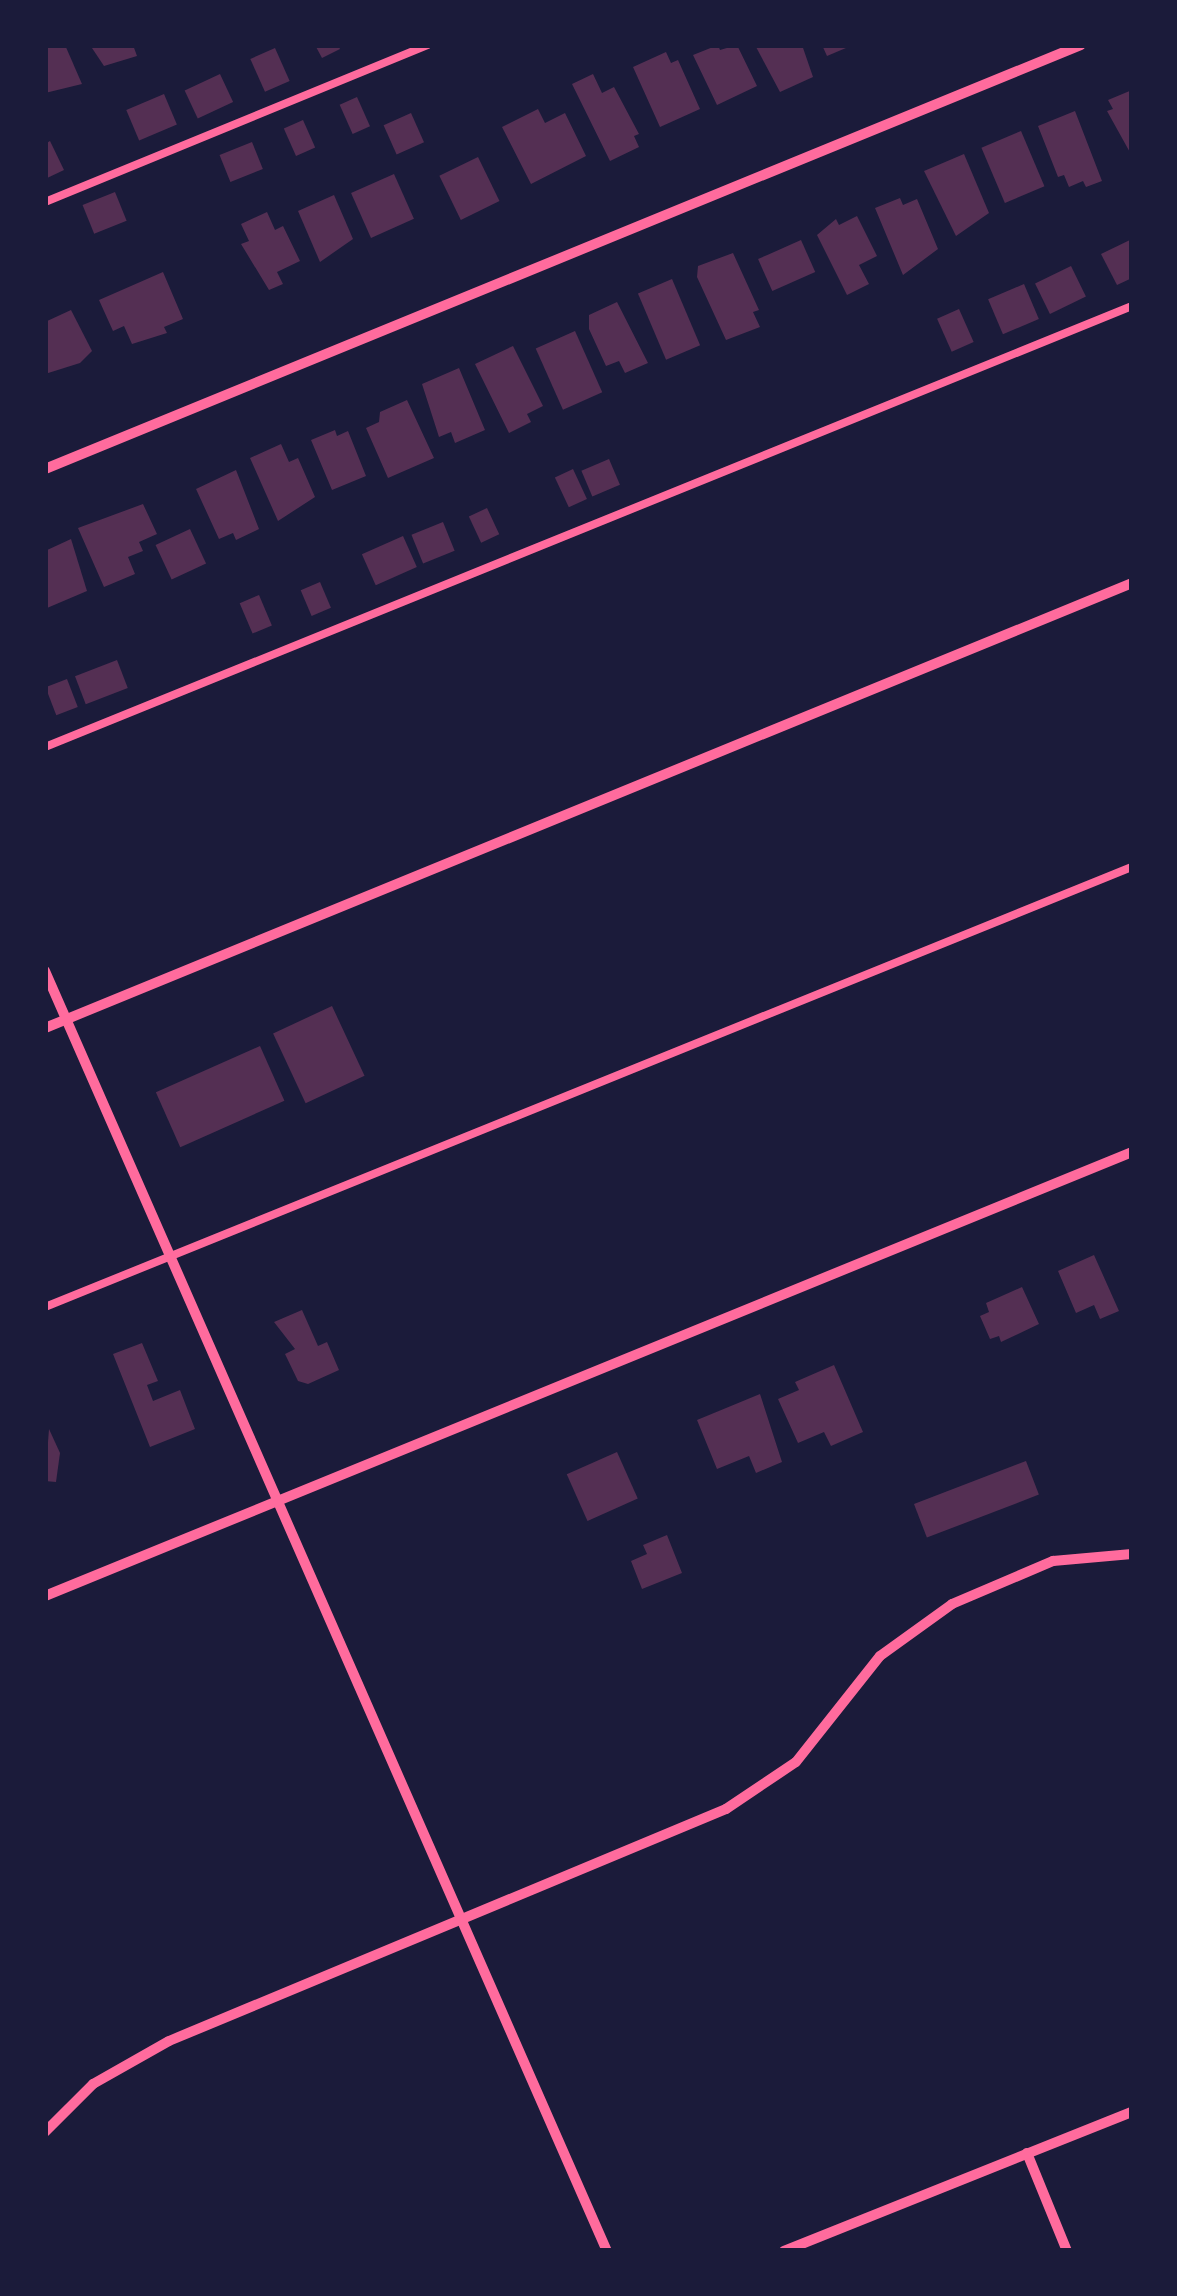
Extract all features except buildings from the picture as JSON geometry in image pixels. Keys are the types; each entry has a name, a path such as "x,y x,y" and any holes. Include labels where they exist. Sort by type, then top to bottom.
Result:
{"street":[{"path":"45,469 1081,45"},
{"path":"45,1028 1132,583"},
{"path":"45,972 464,1917 607,2251"},
{"path":"45,1596 1132,1152"},
{"path":"45,2132 120,2066 464,1917 726,1810 764,1787 826,1732 880,1656 952,1604 1053,1561 1132,1554"},
{"path":"784,2251 1132,2112"},
{"path":"1028,2153 1066,2251"}],"lane":[{"path":"45,202 428,45"},
{"path":"45,747 1132,306"},
{"path":"45,1306 1132,867"}]}
